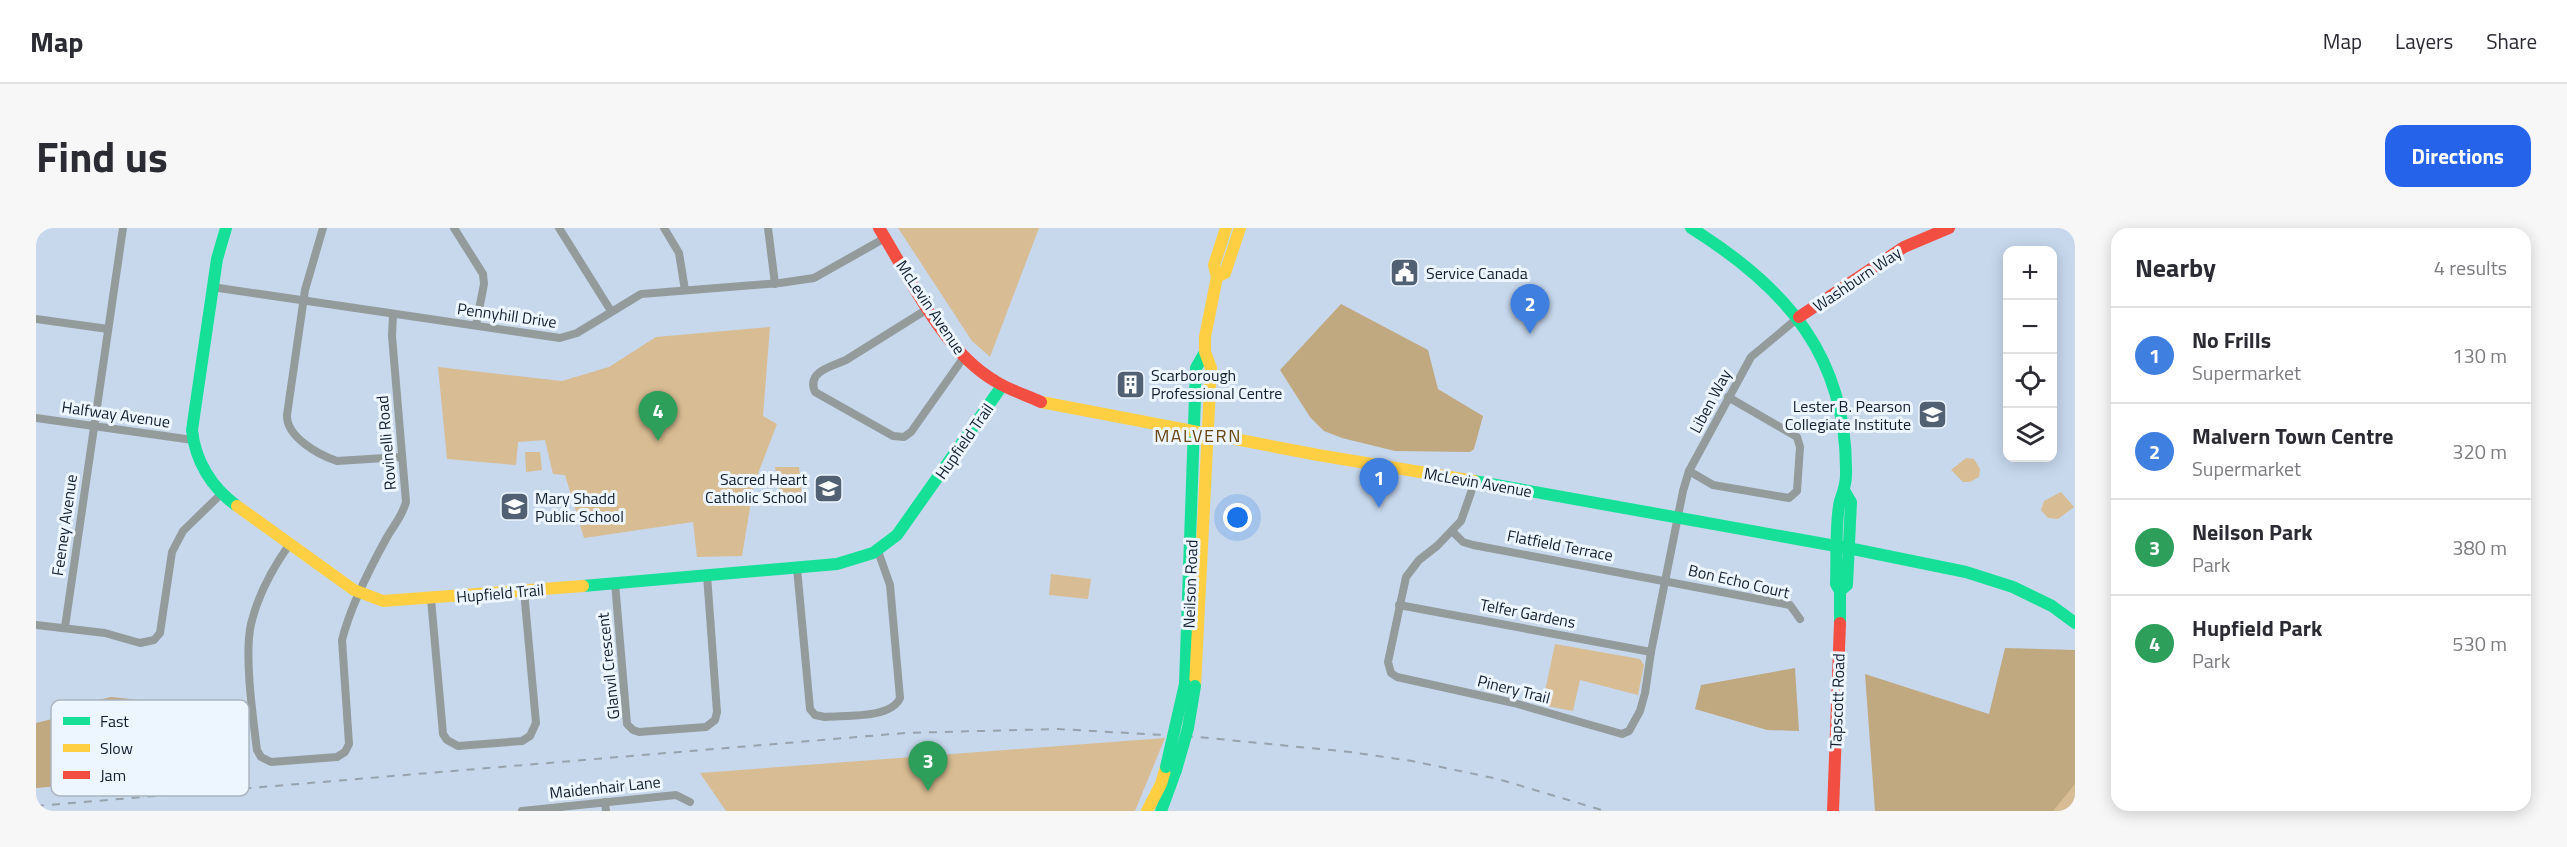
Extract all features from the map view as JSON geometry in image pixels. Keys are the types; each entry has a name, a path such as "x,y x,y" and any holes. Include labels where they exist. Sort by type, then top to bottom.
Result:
{"street":[{"name":"Feeney Avenue","path":"65,627 123,228"},
{"name":"Hupfield Trail","path":"226,228 212,287 193,440 205,472 221,494 289,545 361,594 383,600 431,599 846,564 878,551 897,535 1002,386"},
{"path":"323,228 303,302 287,415 291,432 328,458 337,461 401,457"},
{"path":"454,228 483,274 484,284 476,325"},
{"path":"559,228 611,311"},
{"path":"664,228 680,253 684,290"},
{"path":"768,228 775,284"},
{"name":"Neilson Road","path":"1161,811 1171,769 1177,726 1190,685 1200,433 1196,368 1205,352 1209,309 1217,277 1214,265 1226,228"},
{"name":"Neilson Road","path":"1217,277 1224,273 1240,228"},
{"name":"Tapscott Road","path":"1691,228 1747,263 1799,317 1811,336 1833,384 1843,423 1845,492 1851,502 1843,548 1847,585 1840,591 1833,811"},
{"name":"Washburn Way","path":"1799,317 1904,247 1949,228"},
{"name":"Pennyhill Drive","path":"212,287 560,338 577,333 641,294 775,284 814,278 882,233"},
{"name":"McLevin Avenue","path":"882,233 929,308 964,357 1002,386 1041,402 1966,572 1994,581 2052,606 2075,623"},
{"path":"929,308 846,360 816,375 812,383 815,392 893,436 904,437 911,432 964,357"},
{"name":"Rovinelli Road","path":"289,545 268,577 250,627 248,649 257,750 261,757 271,762 337,757 347,749 350,741 342,640 346,624 384,542 404,511 406,502 392,336 393,315"},
{"name":"Liben Way","path":"1678,518 1689,471 1751,357 1799,317"},
{"path":"36,318 108,329"},
{"path":"1689,471 1713,485 1790,498 1797,492 1800,447 1797,437 1728,397"},
{"name":"Halfway Avenue","path":"36,418 193,440"},
{"name":"Pinery Trail","path":"1475,481 1466,511 1452,531 1410,571 1399,605 1388,662 1391,674 1541,710 1622,734 1632,729 1640,711 1678,518"},
{"path":"36,625 105,633 140,643 154,640 160,633 172,552 177,540 221,494"},
{"name":"Flatfield Terrace","path":"1452,531 1463,542 1666,581"},
{"path":"797,568 810,709 815,715 825,717 885,712 895,707 900,698 890,585 878,551"},
{"name":"Glanvil Crescent","path":"615,583 627,724 639,732 706,727 713,723 717,715 707,575"},
{"name":"Bon Echo Court","path":"1666,581 1790,605 1800,619"},
{"path":"431,599 443,734 447,740 458,746 522,741 530,736 536,723 524,591"},
{"name":"Telfer Gardens","path":"1399,605 1651,652"},
{"name":"Neilson Road","path":"1147,811 1171,769"},
{"name":"Maidenhair Lane","path":"522,811 606,807 676,795 690,802"}],"shaded area":[{"path":"898,228 1039,228 990,357 972,341"},
{"path":"1341,304 1428,350 1438,389 1483,416 1474,449 1470,452 1395,451 1342,438 1324,431 1310,417 1280,370"},
{"path":"770,327 763,416 777,424 754,484 742,556 697,557 693,522 584,538 565,475 553,474 545,440 518,442 516,465 447,459 438,367 562,381 609,367 656,337"},
{"path":"525,452 540,452 542,470 526,472"},
{"path":"1966,458 1974,459 1980,469 1979,477 1970,482 1963,482 1951,470"},
{"path":"775,467 799,467 802,496 781,499"},
{"path":"2061,492 2074,507 2058,519 2048,518 2041,510 2044,501"},
{"path":"1051,574 1091,579 1088,599 1049,595"},
{"path":"1555,644 1640,659 1644,665 1638,695 1580,680 1573,711 1542,705"},
{"path":"2005,648 2075,650 2075,784 2053,811 1875,811 1865,674 1989,714"},
{"path":"1795,668 1799,731 1767,730 1695,709 1701,685"},
{"path":"111,697 140,700 98,700"},
{"path":"51,719 51,787 36,788 36,723"},
{"path":"1165,738 1135,811 726,811 700,773"},
{"path":"2075,767 2075,811 2037,811"}],"railway":[{"path":"249,788 905,733 1058,729 1198,737 1350,752 1412,761 1498,779 1605,811"},
{"path":"36,806 155,796"}],"traffic: fast":[{"path":"226,228 217,259 192,430 197,452 206,473 220,491 237,506"},
{"path":"1691,228 1756,275 1782,301 1805,329 1823,361 1836,395 1844,433 1846,475 1838,509 1837,530 1836,584 1840,591 1840,623"},
{"path":"1185,684 1196,368 1205,352"},
{"path":"583,586 837,564 873,553 897,535 1002,386"},
{"path":"1474,481 1858,550 1966,572 2013,587 2052,606 2075,623"},
{"path":"1840,591 1847,585 1851,502 1845,492"},
{"path":"1166,767 1185,684"},
{"path":"1176,770 1188,728 1195,686"},
{"path":"1161,811 1176,770"}],"traffic: slow":[{"path":"1195,686 1211,368 1205,352 1205,337 1217,277 1214,265 1226,228"},
{"path":"1217,277 1225,273 1240,228"},
{"path":"1041,402 1318,455 1474,481"},
{"path":"237,506 354,590 383,601 583,586"},
{"path":"1147,811 1161,784 1166,767"}],"traffic: jam":[{"path":"879,228 929,312 959,351 976,368 995,381 1041,402"},
{"path":"1799,317 1904,247 1949,228"},
{"path":"1833,811 1840,623"}],"place":[{"name":"Service Canada","path":"1405,273"},
{"name":"Malvern Town Centre","path":"1530,334"},
{"name":"Scarborough Professional Centre","path":"1130,384"},
{"name":"Lester B. Pearson Collegiate Institute","path":"1932,415"},
{"name":"Hupfield Park","path":"658,441"},
{"name":"Sacred Heart Catholic School","path":"828,488"},
{"name":"Mary Shadd Public School","path":"514,507"},
{"name":"No Frills","path":"1379,508"},
{"name":"Neilson Park","path":"928,791"}],"district":[{"name":"MALVERN","path":"1198,435"}]}
